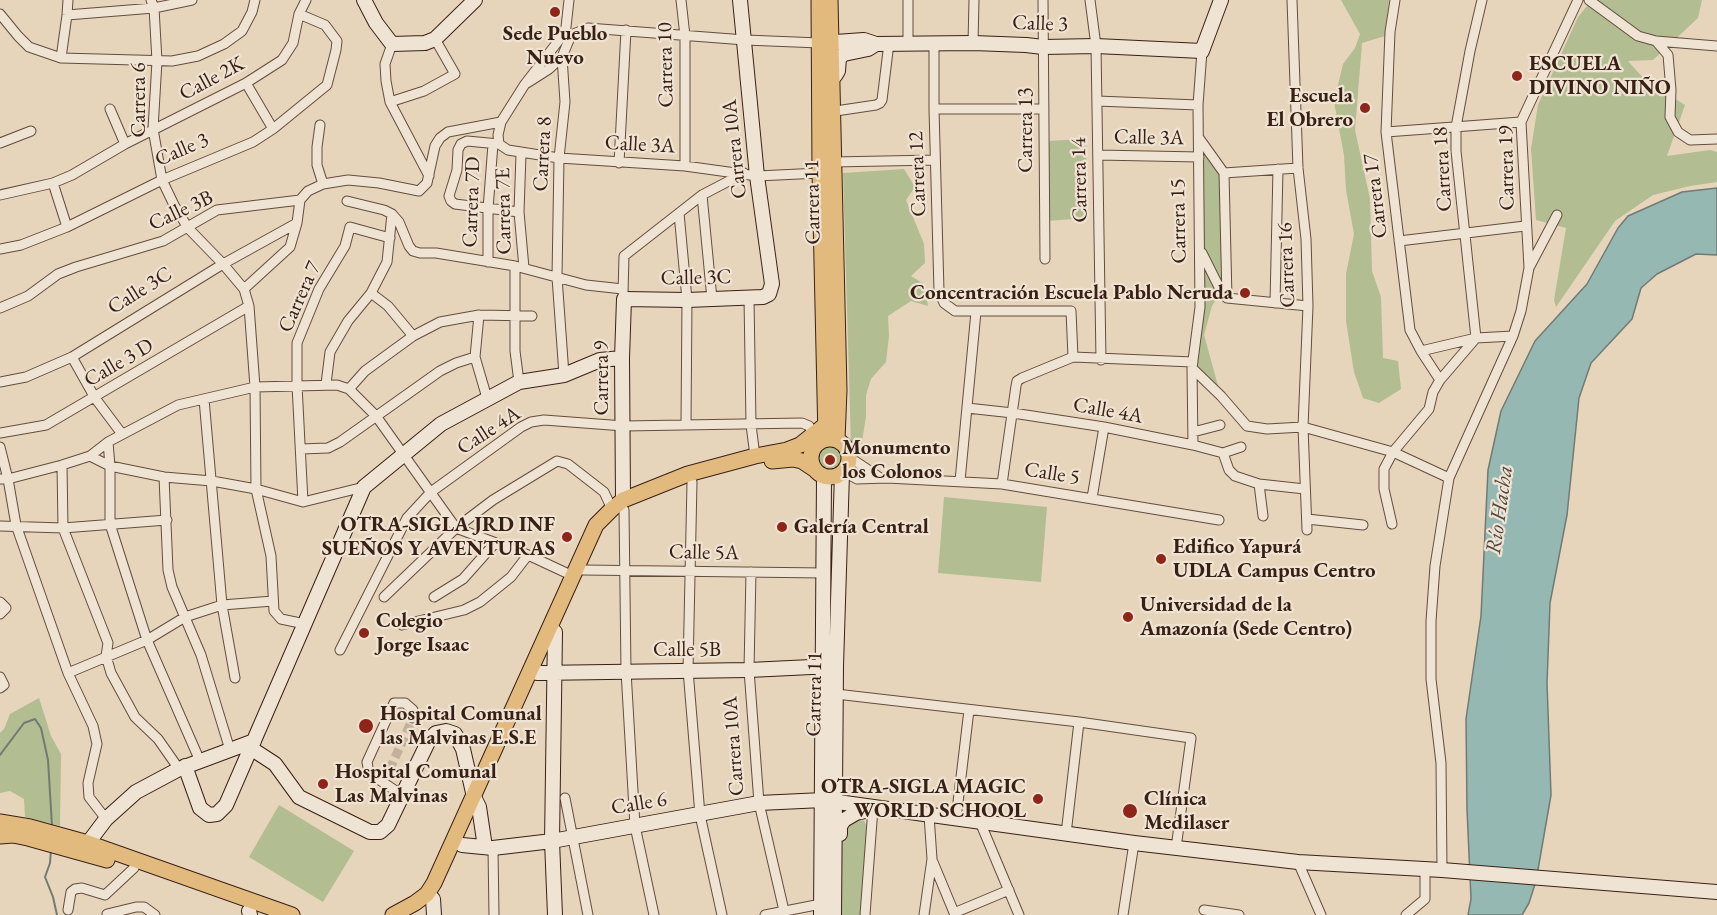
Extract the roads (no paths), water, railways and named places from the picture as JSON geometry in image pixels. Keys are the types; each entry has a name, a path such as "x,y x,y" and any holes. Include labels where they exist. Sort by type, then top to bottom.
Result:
{"main road":[{"name":"Carrera 11","path":"819,0 832,81 820,174 824,436"},
{"name":"Carrera 11","path":"824,436 839,390 833,162 827,112 826,44 830,0"},
{"path":"819,473 810,458 811,452 824,436"},
{"path":"412,915 433,899 442,886 462,845 477,802 578,573 619,506 688,474 787,450 824,436 843,444 845,467 837,476 819,473 802,461 775,460 692,482 619,506"},
{"path":"393,915 427,894 434,883 477,802 537,674 578,573"},
{"path":"0,822 64,842 254,914"},
{"path":"0,836 29,832"},
{"path":"64,842 88,843 292,915"}],"street":[{"path":"61,58 68,0"},
{"path":"67,15 192,0"},
{"path":"0,14 29,46 61,58 157,61 198,56 224,44 242,31 252,12 255,0"},
{"name":"Calle 2K","path":"0,195 53,183 72,175 124,144 246,83 282,60 293,42 299,14 306,0"},
{"path":"364,0 376,23 392,44"},
{"path":"392,44 425,43 435,39 475,0"},
{"name":"Carrera 8","path":"564,375 557,277 559,158 565,102 561,57 569,31 569,0"},
{"name":"Carrera 10","path":"681,0 685,36 685,166"},
{"name":"Carrera 10A","path":"741,0 751,175 772,284 769,294"},
{"path":"908,0 908,42"},
{"path":"973,43 974,0"},
{"name":"Carrera 13","path":"1043,0 1045,259"},
{"name":"Carrera 14","path":"1090,0 1096,46 1101,360"},
{"name":"Carrera 15","path":"1193,445 1192,365 1200,307 1201,249 1198,105 1202,51 1221,0"},
{"name":"Carrera 16","path":"1292,0 1298,168 1306,239 1308,306 1303,427 1307,530"},
{"name":"Carrera 17","path":"1395,0 1390,32 1386,132 1410,330 1420,351 1440,380"},
{"name":"Carrera 18","path":"1476,338 1456,151 1456,127 1482,0"},
{"name":"Carrera 19","path":"1447,870 1441,763 1431,680 1431,621 1435,566 1449,478 1514,336 1521,311 1529,268 1521,122 1578,0"},
{"path":"1589,0 1638,36 1656,41 1717,46"},
{"name":"Carrera 6","path":"153,4 157,61 153,129 162,180 188,228 244,289 249,306 255,387 256,489 271,556 273,601"},
{"name":"Calle 3","path":"0,249 21,245 68,227 162,180 253,142 273,129 327,85 336,50 337,41 325,25 299,14"},
{"name":"Calle 3","path":"569,31 588,28 826,44 864,40 882,44 973,43 1043,48 1096,46 1202,51"},
{"path":"619,162 626,30"},
{"path":"429,176 435,146 440,138 448,132 501,122 525,84 569,31"},
{"path":"390,102 424,91 456,74 435,39"},
{"path":"1656,41 1668,55 1671,90 1670,117 1678,132 1690,140 1717,139"},
{"name":"Carrera 12","path":"934,43 939,291 944,303 955,311 976,312"},
{"path":"392,44 386,64 390,102 429,176"},
{"path":"827,112 880,103 882,100 882,44"},
{"name":"Calle 3","path":"832,81 838,71 839,58 843,54 868,50 882,44"},
{"path":"525,84 549,69 561,57"},
{"path":"246,83 273,129"},
{"path":"1097,101 1198,105"},
{"path":"934,109 1044,109"},
{"name":"Carrera 6","path":"110,110 124,144"},
{"name":"Carrera 7D","path":"488,262 488,209 501,122"},
{"path":"1386,132 1521,122"},
{"path":"320,125 316,147 317,165 323,184"},
{"path":"0,143 31,131"},
{"path":"1199,138 1224,173 1227,298"},
{"name":"Calle 3A","path":"488,209 455,204 449,196 457,170 458,150 461,144 467,141 496,144 521,154 559,158 685,166 751,175 820,174"},
{"name":"Carrera 7E","path":"519,382 514,315 520,267 521,154"},
{"name":"Calle 3A","path":"1098,155 1199,157"},
{"path":"833,162 935,160"},
{"path":"1224,173 1298,168"},
{"path":"1275,303 1278,169"},
{"path":"686,424 687,300 679,213 702,195 751,175"},
{"name":"Calle 3B","path":"0,308 28,296 58,274 163,241 217,210 300,200 308,191 323,184 348,180 420,191 427,183 429,176"},
{"path":"53,183 68,227"},
{"path":"702,195 712,299"},
{"path":"244,289 290,247 297,223 300,200"},
{"path":"326,384 330,352 348,321 371,292 387,262 390,238 392,214 347,201"},
{"path":"488,209 519,212"},
{"name":"Carrera 9","path":"619,506 624,426 622,358 624,256 679,213"},
{"name":"Calle 3C","path":"392,214 399,222 413,251 520,267 623,294 687,300 763,297 769,294"},
{"path":"1529,268 1557,215"},
{"name":"Calle 3C","path":"0,382 26,377 72,357 223,264 297,223"},
{"path":"1399,241 1526,226"},
{"name":"Carrera 7","path":"303,502 297,343 319,289 345,246 350,227 390,238"},
{"path":"1201,249 1222,293 1227,298 1308,306"},
{"path":"371,292 388,306 413,336"},
{"path":"749,297 751,425 755,456"},
{"name":"Calle 3 D","path":"0,433 46,425 96,398 249,306"},
{"path":"960,481 976,312 1071,311 1073,357"},
{"path":"479,315 475,357 487,398"},
{"path":"349,389 365,371 413,336 440,322 479,315 532,316"},
{"path":"1420,351 1476,338 1514,336"},
{"path":"1392,524 1384,489 1384,469 1393,452 1429,409 1433,392 1440,380 1476,338"},
{"path":"72,357 96,398 122,434"},
{"path":"301,449 328,448 340,442 440,371 475,357"},
{"path":"1002,484 1017,381 1073,357 1192,365 1247,426 1267,429 1303,427 1393,452 1449,478"},
{"path":"90,456 110,466 164,477 212,481 256,489 303,502 364,487 441,424 519,382 564,375 600,360 622,358"},
{"path":"4,479 90,456 108,442 178,405 255,387 326,384 349,389 376,416 456,528 578,573"},
{"path":"204,399 222,605 235,678"},
{"name":"Calle 4A","path":"967,408 1104,427 1223,453"},
{"name":"Calle 4A","path":"340,650 407,518 430,492 531,422 544,420 624,426 802,423 824,436"},
{"path":"1193,432 1220,425"},
{"path":"1092,498 1104,427"},
{"path":"108,442 110,524 147,639 200,761"},
{"path":"0,447 4,479 16,525 68,673 93,726 97,744 88,783 89,797 106,819"},
{"path":"1241,447 1223,453 1229,470 1235,476 1259,484 1305,489"},
{"path":"384,597 456,528 493,500 557,461 568,464 619,506 626,570 626,671 635,826 654,915"},
{"path":"62,465 63,528 108,643 106,656 111,673 135,717 158,739 182,768 200,808 209,815 217,814 226,805 364,487"},
{"path":"845,467 879,477"},
{"name":"Calle 5","path":"845,467 857,479 879,477 1002,484 1218,520"},
{"name":"Carrera 11","path":"821,910 836,694 829,666 845,467"},
{"name":"Carrera 11","path":"819,473 829,666 829,801 835,836 834,915"},
{"path":"164,477 168,570 172,587 201,655 230,750"},
{"path":"692,482 688,670 700,815 722,915"},
{"path":"1259,484 1263,516"},
{"path":"1307,519 1363,525"},
{"path":"0,526 63,528 167,520"},
{"path":"434,597 463,579 495,543"},
{"path":"402,625 464,610 480,602 511,577 528,555"},
{"name":"Calle 5A","path":"578,573 626,570 824,573"},
{"name":"Carrera 10A","path":"751,572 749,670 759,803 784,913"},
{"path":"68,673 147,639 185,617 222,605 273,601 277,616 305,624"},
{"path":"555,632 552,841 555,915"},
{"name":"Calle 5B","path":"537,674 749,670 829,666"},
{"path":"0,677 4,685 0,688"},
{"path":"836,694 1079,722 1191,738 1176,848"},
{"path":"402,795 369,773 366,762 394,703 405,703 412,710 413,718"},
{"path":"956,819 969,710"},
{"path":"1066,834 1079,722"},
{"path":"253,745 275,764 298,797 370,832 380,832 388,825 429,740 436,733 446,731 455,734 463,749 489,847 494,915"},
{"path":"88,843 106,819 136,792 182,768 230,750 253,745"},
{"path":"565,798 588,915"},
{"name":"Calle 6","path":"462,845 489,847 552,841 759,803 829,801 1134,843 1298,862 1447,870 1717,891"},
{"path":"835,836 840,834 840,825 844,820 873,808 865,915"},
{"path":"924,915 932,859 929,815"},
{"path":"980,822 1019,915"},
{"path":"1123,915 1134,843"},
{"path":"932,859 954,914 1009,890"},
{"path":"1298,862 1321,915"},
{"path":"105,895 134,868"},
{"path":"1406,915 1425,899 1425,869"},
{"path":"68,910 71,892 75,889 82,888 105,895"},
{"path":"105,895 107,915 136,907 144,907 154,914"},
{"path":"433,899 434,915"},
{"path":"765,915 821,910"},
{"path":"1204,910 1239,915"}],"water":[{"name":"Río Hacha","path":"1717,188 1717,255 1696,254 1657,274 1641,288 1632,319 1591,363 1579,398 1567,515 1550,603 1547,683 1551,795 1536,881 1529,903 1522,915 1468,915 1471,899 1466,719 1481,616 1488,470 1501,411 1535,341 1587,284 1618,228 1628,216 1682,192"}],"waterway":[{"path":"0,755 24,723 35,719 41,728 48,760 52,826"},
{"path":"51,849 50,863 45,877 57,915"}],"tunnel":[{"path":"384,782 413,718"}],"place":[{"name":"Sede Pueblo Nuevo","path":"555,12"},
{"name":"ESCUELA DIVINO NIÑO","path":"1517,76"},
{"name":"Escuela El Obrero","path":"1365,108"},
{"name":"Concentración Escuela Pablo Neruda","path":"1245,293"},
{"name":"Monumento los Colonos","path":"830,460"},
{"name":"Galería Central","path":"782,527"},
{"name":"OTRA-SIGLA JRD INF SUEÑOS Y AVENTURAS","path":"567,537"},
{"name":"Edifico Yapurá UDLA Campus Centro","path":"1161,559"},
{"name":"Universidad de la Amazonía (Sede Centro)","path":"1128,617"},
{"name":"Colegio Jorge Isaac","path":"364,633"},
{"name":"Hospital Comunal las Malvinas E.S.E","path":"366,726"},
{"name":"Hospital Comunal Las Malvinas","path":"323,784"},
{"name":"OTRA-SIGLA MAGIC WORLD SCHOOL","path":"1038,799"},
{"name":"Clínica Medilaser","path":"1130,811"}]}
